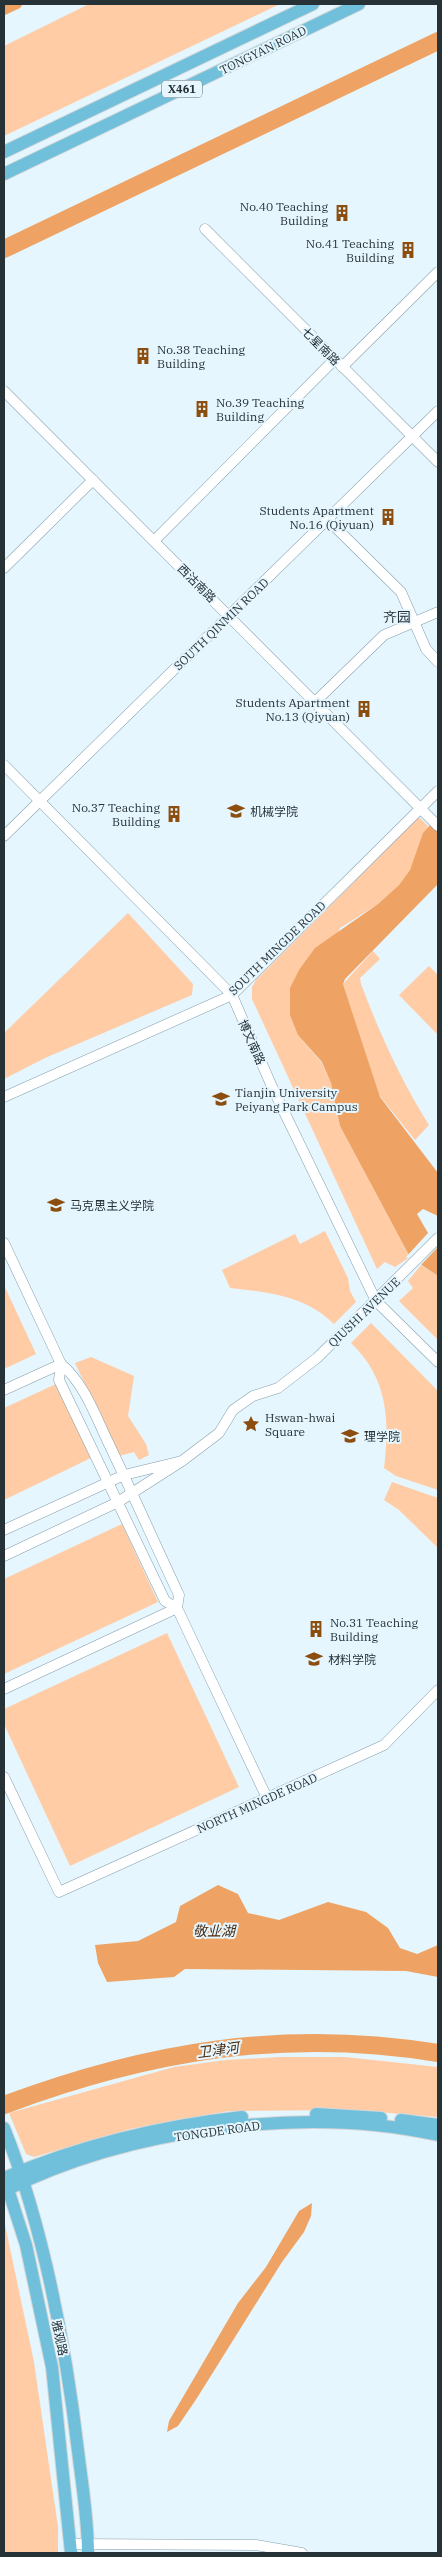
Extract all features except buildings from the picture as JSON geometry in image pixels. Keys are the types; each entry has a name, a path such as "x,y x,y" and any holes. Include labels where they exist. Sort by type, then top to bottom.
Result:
{"main road":[{"name":"TONGYAN ROAD","path":"4,152 312,4"},
{"name":"TONGYAN ROAD","path":"4,174 360,4"},
{"name":"TONGDE ROAD","path":"21,2177 99,2144 167,2128 222,2120 279,2115 352,2115 438,2125"},
{"name":"TONGDE ROAD","path":"5,2182 119,2149 206,2130 241,2126 320,2122 391,2127 438,2135"},
{"name":"雅观路","path":"4,2128 21,2177 42,2250 71,2394 88,2548"},
{"name":"雅观路","path":"5,2182 26,2245 52,2367 71,2548"}],"street":[{"name":"七星南路","path":"204,229 438,462"},
{"path":"154,541 338,363 438,272"},
{"name":"西沽南路","path":"4,391 434,822"},
{"name":"SOUTH QINMIN ROAD","path":"4,836 438,411"},
{"path":"4,568 93,480"},
{"path":"328,520 401,592 426,649 438,662"},
{"path":"315,702 384,635 438,612"},
{"name":"博文南路","path":"4,766 232,995 273,1089 376,1300 438,1362"},
{"name":"SOUTH MINGDE ROAD","path":"4,1097 232,995 438,791"},
{"name":"QIUSHI AVENUE","path":"4,1556 118,1502 182,1461 219,1433 232,1410 253,1396 278,1388 316,1358 438,1238"},
{"path":"4,1243 61,1364 73,1374 77,1381 133,1493 179,1595 177,1608 266,1798"},
{"path":"4,1390 61,1364"},
{"path":"61,1364 59,1380 165,1601 177,1608"},
{"path":"4,1530 124,1475 182,1461"},
{"path":"4,1690 177,1608"},
{"name":"NORTH MINGDE ROAD","path":"4,1777 59,1892 384,1745 438,1690"},
{"path":"71,2548 256,2545 302,2553"}],"shaded area":[{"path":"89,4 280,4 4,136 4,46"},
{"path":"419,817 428,826 410,870 399,885 378,904 340,928 298,1035 322,1063 331,1083 340,1126 410,1257 395,1267 385,1262 377,1269 252,999 252,987 256,980"},
{"path":"128,913 193,984 192,995 45,1058 4,1079 4,1033"},
{"path":"373,951 380,959 360,978 361,984 391,1056 429,1125 415,1140 379,1095 343,984"},
{"path":"429,966 438,975 438,1035 399,995"},
{"path":"325,1231 348,1278 350,1291 356,1302 334,1324 311,1307 299,1301 258,1291 230,1288 222,1270 295,1234 300,1244"},
{"path":"421,1265 438,1276 438,1340 399,1301 413,1288 408,1281"},
{"path":"4,1285 36,1354 4,1369"},
{"path":"371,1323 438,1391 438,1490 396,1476 384,1468 387,1434 384,1401 373,1371 351,1343"},
{"path":"91,1357 134,1376 128,1416 146,1444 149,1455 139,1460 134,1452 119,1456 75,1363"},
{"path":"56,1384 91,1458 4,1500 4,1408"},
{"path":"392,1482 438,1498 438,1548 399,1510 384,1500"},
{"path":"122,1524 158,1602 4,1674 4,1579"},
{"path":"167,1633 239,1787 70,1866 4,1724 4,1709"},
{"path":"280,2057 345,2057 438,2067 438,2117 353,2110 229,2111 130,2129 34,2157 26,2154 9,2113 174,2067 226,2060"},
{"path":"4,2220 34,2362 58,2527 58,2553 4,2553"}],"water":[{"path":"438,816 438,884 345,979 343,984 380,1097 438,1173 438,1276 410,1257 340,1126 331,1083 322,1062 298,1035 290,1015 290,988 299,970 315,948 378,904 399,885 410,870 423,833"},
{"name":"敬业湖","path":"218,1885 238,1894 248,1913 279,1920 328,1902 366,1912 388,1928 400,1948 417,1954 438,1945 438,1977 406,1971 185,1969 174,1977 107,1982 98,1963 95,1945 138,1941 176,1922 180,1906"},
{"path":"312,2203 311,2216 304,2232 282,2262 178,2426 167,2432 169,2421 238,2303 266,2267 299,2211"}],"pier":[{"path":"423,1209 438,1216 438,1247 419,1267 406,1257 428,1233 417,1214"}],"waterway":[{"path":"4,10 17,4"},
{"path":"4,249 438,41"},
{"name":"卫津河","path":"4,2105 58,2086 111,2071 164,2058 218,2049 271,2044 326,2043 381,2046 438,2053"}],"place":[{"name":"No.40 Teaching Building","path":"342,213"},
{"name":"No.41 Teaching Building","path":"408,250"},
{"name":"No.38 Teaching Building","path":"143,356"},
{"name":"No.39 Teaching Building","path":"202,409"},
{"name":"Students Apartment No.16 (Qiyuan)","path":"388,517"},
{"name":"Students Apartment No.13 (Qiyuan)","path":"364,709"},
{"name":"机械学院","path":"236,811"},
{"name":"No.37 Teaching Building","path":"174,814"},
{"name":"Tianjin University Peiyang Park Campus","path":"221,1099"},
{"name":"马克思主义学院","path":"56,1205"},
{"name":"Hswan-hwai Square","path":"251,1424"},
{"name":"理学院","path":"350,1436"},
{"name":"No.31 Teaching Building","path":"316,1629"},
{"name":"材料学院","path":"314,1659"}],"district":[{"name":"齐园","path":"397,617"}]}
